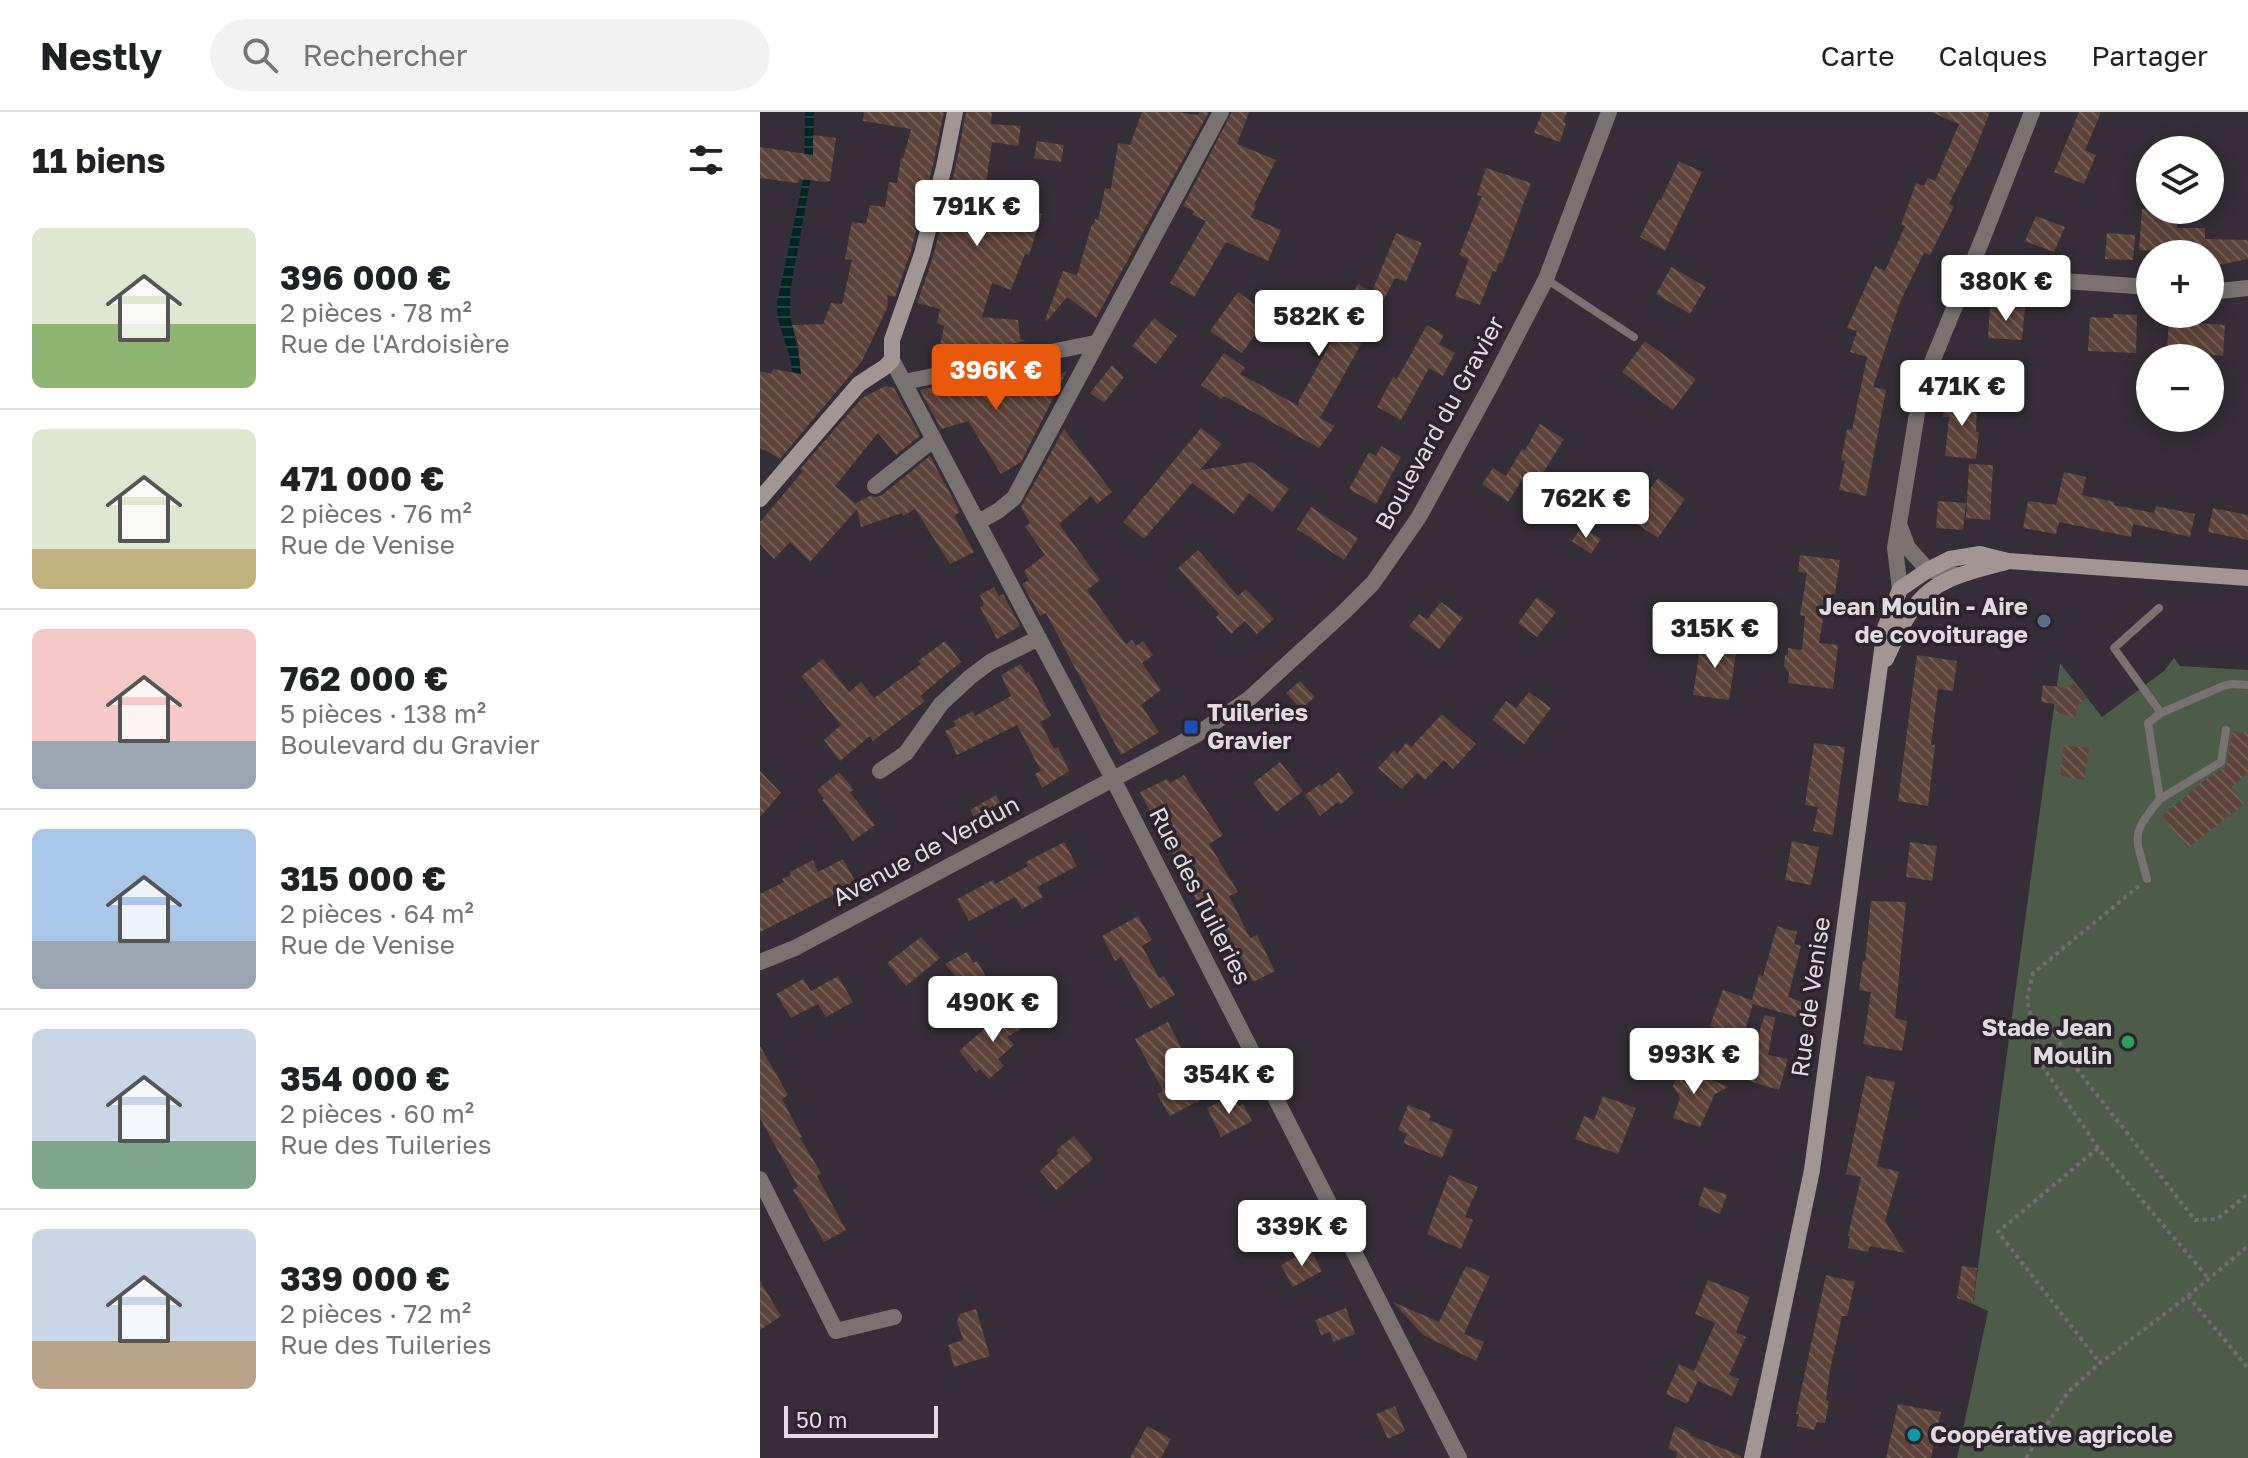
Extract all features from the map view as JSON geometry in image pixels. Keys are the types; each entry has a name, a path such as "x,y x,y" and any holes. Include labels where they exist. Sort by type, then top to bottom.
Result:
{"main road":[{"path":"760,499 859,384 892,360 892,340 922,254 955,112"},
{"path":"1900,589 1950,559 1980,554 2008,561 2248,578"},
{"path":"1878,675 1901,626 1925,594 1957,575 2008,561"},
{"name":"Rue de Venise","path":"1752,1458 1812,1170 1885,628 1900,589"}],"street":[{"path":"978,522 1014,498 1221,112"},
{"name":"Boulevard du Gravier","path":"1113,779 1196,735 1250,698 1373,583 1419,517 1546,279 1609,112"},
{"name":"Rue de Venise","path":"1900,589 1895,548 1921,389 2032,112"},
{"path":"1969,267 1991,276 2136,286"},
{"path":"2224,291 2248,288"},
{"path":"904,382 1095,343"},
{"name":"Rue des Tuileries","path":"892,360 1113,779 1459,1458"},
{"path":"875,486 934,439"},
{"path":"1899,523 1908,548 1928,570 1957,575"},
{"path":"880,771 906,753 941,704 969,678 990,662 1039,638"},
{"name":"Avenue de Verdun","path":"760,962 795,948 1113,779"},
{"path":"760,1179 836,1331 894,1317"}],"lane":[{"path":"1546,279 1634,337"},
{"path":"2159,608 2114,648 2161,713"},
{"path":"2160,799 2148,723 2161,713 2223,686 2248,685"},
{"path":"2147,879 2136,838 2140,824 2160,799 2221,762 2226,730"}],"path":[{"path":"2147,879 2033,973 2027,1000 2043,1067 2098,1148 2208,1278"},
{"path":"2034,1034 2079,1035"},
{"path":"2055,1035 2069,1059 2195,1220 2217,1219 2248,1194"},
{"path":"2098,1148 1998,1232 2100,1363"},
{"path":"2026,1458 2068,1392 2248,1246"},
{"path":"2188,1296 2248,1368"}],"shaded area":[{"path":"805,112 814,112 813,165 790,292 790,316 802,369 802,402 775,456 768,453 786,402 792,372 777,303 804,176"},
{"name":"Stade Jean Moulin","path":"2174,658 2180,666 2248,670 2248,1458 1957,1458 1988,1311 1973,1304 2060,663 2102,717 2164,671"}],"building":[{"path":"864,112 944,112 911,251 895,297 887,295 888,306 862,361 780,459 760,448 760,371 771,374 773,369 801,374 798,344 792,325 823,324 831,303 842,304 852,260 845,259 852,222 866,224 870,205 885,207 889,182 897,183 901,158 911,129 863,121"},
{"path":"966,112 992,112 991,124 1021,126 1018,146 992,142 985,191 1016,199 1014,207 1042,214 1029,255 1025,254 1011,290 992,283 982,317 1018,320 1020,339 1025,341 1000,346 1004,350 936,364 944,326 937,323 940,309 917,303 933,257"},
{"path":"1142,112 1198,115 1199,112 1209,112 1096,318 1067,297 1047,321 1063,271 1077,275 1092,224 1095,219 1098,220 1105,188 1111,189 1118,143 1130,145"},
{"path":"1232,112 1249,112 1237,144 1276,160 1251,217 1281,230 1268,261 1226,242 1194,297 1170,283 1206,221 1192,215 1194,211 1183,206"},
{"path":"1542,112 1567,112 1560,142 1534,133"},
{"path":"1931,112 1990,112 1949,204 1954,206 1949,217 1930,255 1924,253 1900,302 1873,387 1886,390 1866,496 1839,490 1847,429 1852,430 1867,357 1850,352 1857,331 1847,328 1875,266 1885,271 1905,226 1901,225 1916,183 1924,186 1928,178 1935,181 1959,124"},
{"path":"2079,112 2101,112 2085,150 2096,155 2084,184 2054,172"},
{"path":"813,135 836,138 830,181 799,179 798,183 760,178 760,147 813,155"},
{"path":"1037,141 1064,145 1061,162 1034,158"},
{"path":"1679,161 1702,172 1665,251 1640,237"},
{"path":"1486,168 1531,183 1502,263 1499,262 1496,272 1493,271 1480,305 1455,296 1469,259 1459,255 1482,196 1477,195"},
{"path":"2036,216 2065,227 2054,252 2025,241"},
{"path":"2141,224 2205,228 2205,239 2248,240 2248,259 2224,264 2224,240 2140,240"},
{"path":"1396,233 1422,243 1406,282 1395,278 1373,320 1383,326 1375,340 1366,335 1320,418 1335,426 1319,448 1224,396 1221,399 1201,385 1224,353 1245,368 1240,374 1299,406 1298,402 1342,322 1338,321 1358,284 1372,292"},
{"path":"2107,233 2135,235 2133,260 2105,259"},
{"path":"1671,267 1706,287 1690,314 1656,294"},
{"path":"1238,292 1269,315 1242,353 1210,331"},
{"path":"1990,306 2025,308 2022,340 1988,338"},
{"path":"2113,314 2136,315 2136,353 2088,351 2090,317 2113,318"},
{"path":"1154,318 1177,336 1156,364 1132,346"},
{"path":"1427,325 1444,335 1439,344 1455,353 1443,376 1429,368 1401,420 1377,407 1393,377 1397,379"},
{"path":"2225,325 2224,344 2167,344 2169,328 2224,328"},
{"path":"1645,341 1696,379 1673,410 1622,372"},
{"path":"1112,365 1124,377 1104,403 1090,393"},
{"path":"1018,370 1031,387 1067,371 1021,462 1001,474 968,421 941,429 920,390"},
{"path":"885,386 894,388 920,436 896,455 878,433 835,486 856,504 870,496 882,495 930,456 960,512 954,516 974,552 950,564 915,509 903,516 902,513 861,527 857,509 810,562 790,542 774,559 760,544 760,522 803,471 800,469 862,398"},
{"path":"1945,400 1977,400 1976,432 1979,432 1976,459 1945,456 1949,417 1943,417"},
{"path":"1540,424 1564,439 1538,481 1526,474 1508,502 1482,484 1493,468 1506,476"},
{"path":"1201,428 1222,444 1200,470 1252,462 1289,489 1272,512 1249,493 1234,514 1192,483 1144,539 1123,522"},
{"path":"1064,429 1112,492 1097,504 1091,496 1059,524 1100,580 1087,590 1126,644 1132,640 1136,646 1143,641 1153,655 1142,663 1161,690 1141,705 1159,732 1121,755 1046,613 1040,616 1022,584 1029,580 1024,571 1045,555 1025,527 1030,523 1021,507"},
{"path":"1381,446 1401,457 1376,504 1349,489 1369,452 1376,456"},
{"path":"1969,464 1993,465 1990,520 1966,518"},
{"path":"2064,472 2086,477 2082,495 2154,513 2156,506 2195,514 2190,537 2133,524 2131,537 2059,522 2056,534 2023,528 2028,501 2056,505"},
{"path":"1658,478 1685,499 1658,538 1636,523 1648,499 1644,497"},
{"path":"1938,501 1966,503 1963,530 1936,528"},
{"path":"1311,507 1358,538 1344,560 1297,529"},
{"path":"2213,508 2248,515 2248,540 2208,532"},
{"path":"1582,526 1601,539 1591,554 1572,541"},
{"path":"1198,550 1238,596 1246,589 1274,619 1257,634 1245,621 1231,634 1216,617 1219,614 1178,568"},
{"path":"1800,555 1840,560 1835,594 1832,594 1830,608 1825,607 1819,643 1838,645 1833,689 1788,683 1785,655 1788,648 1802,650 1805,616 1800,615 1807,573 1798,572"},
{"path":"994,587 999,596 1003,594 1020,626 997,639 980,607 984,605 980,595"},
{"path":"1537,597 1556,612 1537,637 1518,623"},
{"path":"1441,602 1463,618 1439,649 1409,626 1419,614 1427,619"},
{"path":"945,641 961,662 920,696 925,701 873,741 870,736 840,761 824,740 841,725 801,676 823,659 849,692 861,682 874,698 921,664 918,661"},
{"path":"1701,641 1737,646 1729,700 1693,695"},
{"path":"1917,655 1957,661 1953,691 1938,689 1928,806 1898,801"},
{"path":"1021,664 1026,673 1029,672 1051,716 1040,722 1054,749 1058,747 1069,771 1042,788 1035,774 1041,771 1017,725 957,755 945,731 956,726 953,721 973,711 975,716 1011,696 1001,675"},
{"path":"1300,681 1315,697 1301,709 1286,693"},
{"path":"2074,682 2087,697 2077,706 2076,717 2055,713 2056,704 2041,702 2043,685 2066,688"},
{"path":"1529,692 1551,708 1524,744 1492,720 1506,701 1516,708"},
{"path":"1442,714 1476,744 1453,769 1444,760 1425,780 1417,773 1402,789 1378,768 1394,750 1397,754 1406,743 1411,747"},
{"path":"2233,731 2248,733 2248,773 2231,787 2244,804 2188,848 2162,816 2226,766"},
{"path":"1814,743 1845,747 1833,835 1813,831 1818,807 1805,805"},
{"path":"2064,745 2089,748 2084,780 2060,776"},
{"path":"1280,762 1303,791 1276,812 1253,783"},
{"path":"760,771 781,793 760,817"},
{"path":"839,772 875,825 853,841 817,790"},
{"path":"1339,772 1354,793 1320,816 1305,795"},
{"path":"1184,775 1223,835 1209,844 1238,892 1229,896 1250,938 1257,935 1275,971 1253,982 1235,947 1223,952 1140,792 1167,779 1170,783"},
{"path":"996,795 1007,817 981,831 970,810"},
{"path":"1792,841 1819,847 1811,885 1785,880"},
{"path":"1064,842 1077,866 1037,887 1043,897 1022,909 1015,897 969,921 957,899 993,880 995,884 1028,866 1026,862"},
{"path":"1910,842 1937,846 1932,881 1906,877"},
{"path":"843,859 855,881 850,883 851,886 760,932 760,894 784,882 782,879 791,875 790,872 813,860 818,872"},
{"path":"1871,901 1906,902 1895,1018 1907,1021 1902,1051 1863,1044 1871,992 1859,990"},
{"path":"1138,916 1152,940 1142,946 1159,978 1164,976 1175,995 1150,1009 1121,957 1115,961 1102,936"},
{"path":"1777,926 1797,932 1794,944 1801,946 1788,997 1803,1002 1799,1018 1753,1004 1743,1037 1710,1026 1723,990 1752,1000 1759,975 1763,976"},
{"path":"921,937 940,958 906,986 887,963"},
{"path":"967,952 973,963 977,961 988,980 988,987 972,996 945,964"},
{"path":"838,976 853,1002 826,1017 818,1004 791,1018 776,994 803,979 811,991"},
{"path":"1014,1007 1026,1026 1007,1037 1014,1045 998,1059 1004,1066 989,1079 980,1069 976,1072 959,1051"},
{"path":"1765,1015 1775,1018 1768,1055 1788,1059 1779,1090 1743,1079"},
{"path":"1168,1022 1206,1097 1170,1116 1157,1094 1163,1091 1135,1039"},
{"path":"1640,1033 1674,1045 1669,1066 1633,1054"},
{"path":"760,1046 788,1095 782,1099 821,1173 817,1176 846,1230 824,1242 793,1190 798,1187 760,1118"},
{"path":"1680,1066 1728,1087 1715,1094 1700,1127 1673,1118 1680,1098 1673,1086"},
{"path":"1866,1076 1895,1082 1877,1166 1899,1172 1885,1221 1905,1253 1870,1246 1868,1252 1848,1248 1861,1177 1846,1174"},
{"path":"1233,1095 1238,1106 1243,1104 1252,1121 1221,1137 1207,1108"},
{"path":"1603,1096 1636,1108 1618,1154 1575,1139 1584,1116 1594,1120"},
{"path":"1408,1105 1431,1114 1429,1120 1453,1130 1442,1158 1403,1143 1407,1134 1398,1130"},
{"path":"1074,1136 1093,1159 1056,1190 1040,1171 1059,1153 1056,1150"},
{"path":"1449,1175 1478,1187 1465,1217 1473,1220 1461,1249 1427,1234"},
{"path":"1704,1187 1727,1195 1720,1214 1698,1205"},
{"path":"1310,1249 1322,1271 1293,1287 1281,1265"},
{"path":"1466,1266 1490,1276 1464,1334 1484,1342 1476,1361 1423,1335 1393,1302 1439,1322"},
{"path":"1962,1266 1977,1268 1973,1304 1957,1298"},
{"path":"1826,1275 1855,1282 1847,1316 1842,1316 1830,1370 1825,1423 1817,1422 1814,1430 1797,1426 1799,1414 1796,1414"},
{"path":"1708,1280 1750,1297 1736,1332 1746,1337 1729,1375 1739,1379 1732,1396 1698,1381 1687,1404 1666,1394 1679,1364 1694,1371 1715,1323 1695,1314"},
{"path":"760,1281 781,1316 760,1330"},
{"path":"1346,1308 1355,1334 1333,1342 1330,1332 1321,1335 1315,1320"},
{"path":"976,1309 990,1356 954,1367 948,1345 963,1340 957,1321 960,1314"},
{"name":"Coopérative agricole","path":"1898,1404 1941,1412 1931,1458 1886,1458"},
{"path":"1395,1406 1405,1431 1388,1439 1376,1414"},
{"path":"1147,1426 1171,1439 1161,1458 1130,1458"},
{"path":"1675,1426 1741,1458 1676,1458 1677,1452 1668,1449"}],"place":[{"name":"Jean Moulin - Aire de covoiturage","path":"2044,621"},
{"name":"Tuileries Gravier","path":"1191,727"},
{"name":"Stade Jean Moulin","path":"2128,1042"},
{"name":"Coopérative agricole","path":"1914,1435"}]}
